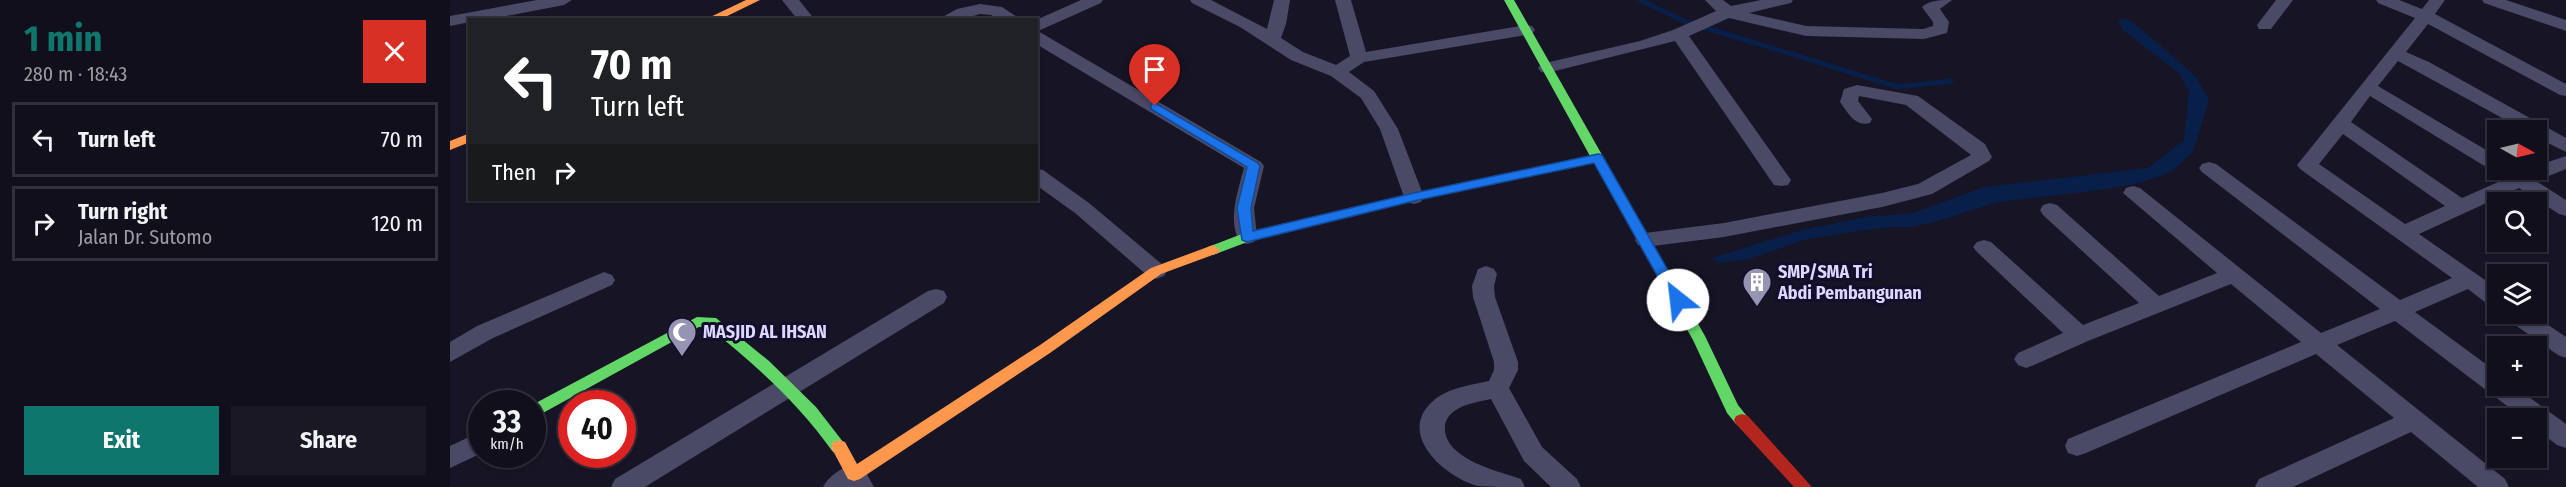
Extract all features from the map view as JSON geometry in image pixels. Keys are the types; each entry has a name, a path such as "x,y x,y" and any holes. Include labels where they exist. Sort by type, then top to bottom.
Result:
{"street":[{"path":"450,21 564,0"},
{"path":"714,18 755,0"},
{"path":"742,18 782,0"},
{"path":"790,0 805,18"},
{"path":"1038,26 1095,0"},
{"path":"1198,0 1246,23 1297,56 1337,72 1368,95 1389,129 1414,197"},
{"path":"1271,41 1278,24 1282,0"},
{"path":"1342,0 1359,58"},
{"path":"1509,0 1700,340 1732,409 1794,484"},
{"path":"1713,0 1728,12 1751,20 1806,31 1931,33 1937,32 1942,26 1930,7 1944,0"},
{"path":"1546,68 1645,45 1691,29 1728,12 1785,0"},
{"path":"2265,25 2285,0"},
{"path":"2384,0 2432,8 2566,91"},
{"path":"2490,0 2566,26"},
{"path":"950,18 987,8 998,10 1011,18"},
{"path":"2432,8 2368,87 2334,136 2307,165 2487,292"},
{"path":"1691,29 1781,180"},
{"path":"1337,72 1359,58 1526,30"},
{"path":"1038,37 1254,166 1244,208 1247,237"},
{"path":"2397,54 2431,70 2566,146"},
{"path":"2368,87 2487,159"},
{"path":"1645,240 1724,230 1882,200 1925,189 1980,160 1983,155 1978,148 1912,100 1904,97 1857,90 1851,93 1849,102 1863,119"},
{"path":"2341,124 2460,207"},
{"path":"450,146 468,138"},
{"path":"546,405 704,320 711,321 790,385 838,443 850,483 892,447 1045,349 1156,271 1247,237 1414,197 1598,158"},
{"path":"2547,167 2566,162"},
{"path":"2209,168 2566,438"},
{"path":"1038,177 1082,208 1156,271"},
{"path":"2403,233 2460,207 2504,180"},
{"path":"2520,180 2566,209"},
{"path":"2133,193 2496,487"},
{"path":"2050,210 2155,305"},
{"path":"1984,247 2080,335"},
{"path":"1486,274 1483,286 1484,297 1506,362 1506,370 1497,388 1452,402 1440,409 1434,418 1433,439 1439,452 1483,483 1512,487"},
{"path":"2026,359 2080,335 2234,275"},
{"path":"450,353 485,332 604,280"},
{"path":"2077,446 2469,280"},
{"path":"624,487 936,297"},
{"path":"2530,324 2566,349"},
{"path":"1497,388 1533,454 1557,483"},
{"path":"2268,487 2413,420"},
{"path":"450,458 468,448"}],"water":[{"path":"2126,18 2196,77 2209,99 2193,152 2171,172 2143,182 2107,189 1998,202 1913,227 1889,227 1804,240 1749,259 1719,263 1712,258 1802,230 1866,217 1913,213 1984,187 2148,168 2184,140 2189,92 2180,74 2124,31 2119,20"}],"waterway":[{"path":"1640,0 1684,21 1898,87 1951,81"}],"traffic: fast":[{"path":"1509,0 1700,340 1732,409 1742,420"},
{"path":"1213,250 1247,237 1414,197 1598,158"},
{"path":"546,405 697,322 711,322 796,395 839,447"}],"traffic: slow":[{"path":"714,18 755,0"},
{"path":"450,146 468,138"},
{"path":"839,447 854,474 1045,349 1156,271 1213,250"}],"traffic: jam":[{"path":"1742,420 1804,487"}],"place":[{"name":"SMP/SMA Tri Abdi Pembangunan","path":"1757,308"},
{"name":"MASJID AL IHSAN","path":"682,358"}],"route":[{"path":"1155,106 1254,166 1244,208 1247,237 1414,197 1598,158 1678,300"}]}
